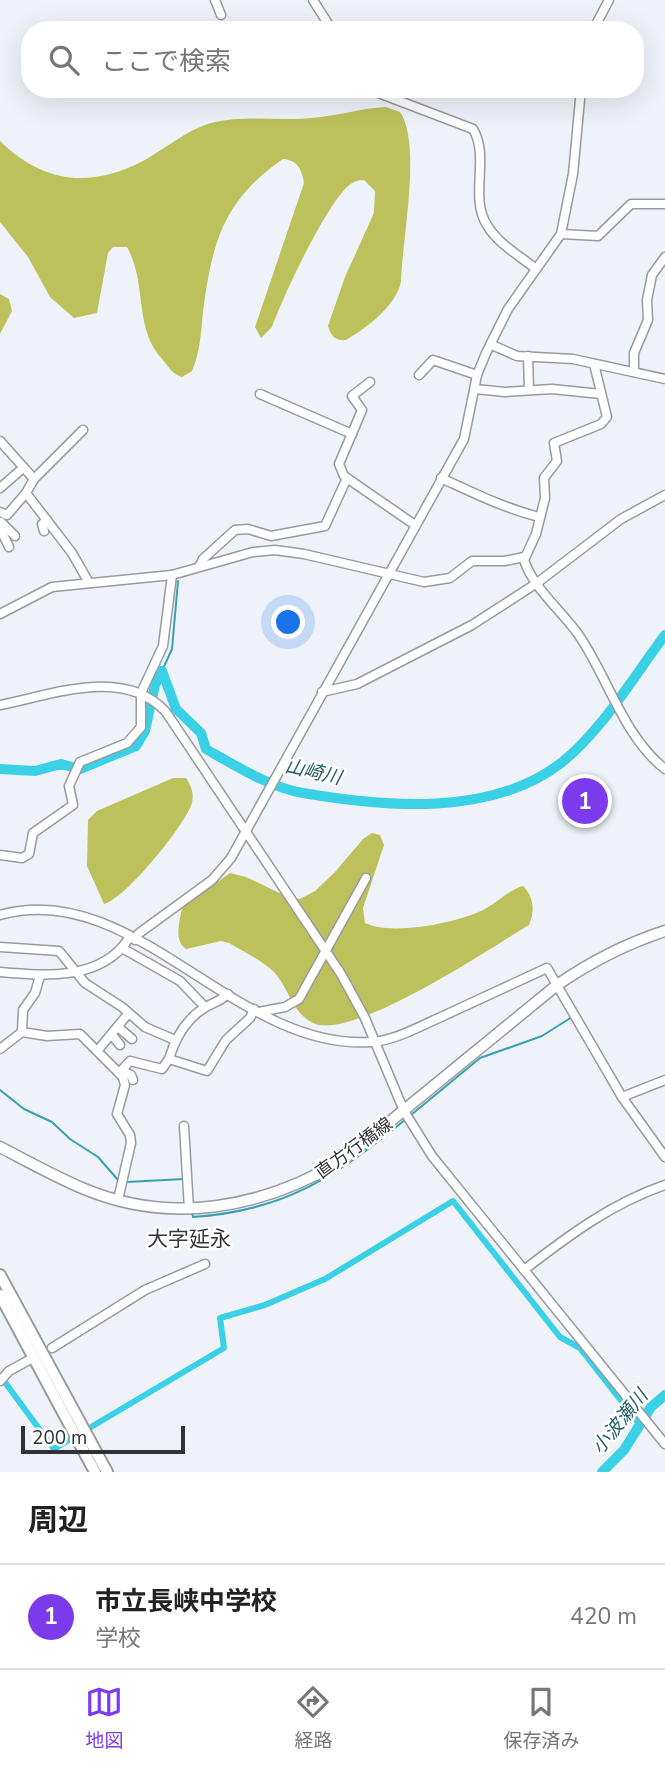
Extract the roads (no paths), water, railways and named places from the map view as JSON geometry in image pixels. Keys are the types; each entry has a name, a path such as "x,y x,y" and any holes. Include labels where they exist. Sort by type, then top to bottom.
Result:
{"highway":[{"path":"0,1275 107,1472"},
{"path":"0,1295 95,1472"}],"main road":[{"name":"直方行橋線","path":"0,1147 82,1188 145,1207 229,1207 258,1200 312,1179 343,1160 557,985 615,948 665,931"}],"street":[{"path":"215,0 221,15"},
{"path":"313,0 326,21"},
{"path":"598,21 609,0"},
{"path":"391,98 473,130 479,141 483,218 493,233 536,269"},
{"path":"0,972 40,976 75,973 122,948 219,874 468,432 477,375 508,309 561,234 573,174 580,98"},
{"path":"561,234 598,236 631,204 665,204"},
{"path":"634,372 634,353 648,320 647,300 652,275 665,257"},
{"path":"492,345 509,354 594,364 665,379"},
{"path":"528,356 529,389"},
{"path":"419,375 433,360 477,375"},
{"path":"594,364 606,421 554,443 557,461 544,478 545,498 538,517 536,534 524,557 537,583 580,637 641,744 665,769"},
{"path":"370,382 352,396 362,410 340,464 347,478 415,526"},
{"path":"475,389 505,392 529,389 601,394"},
{"path":"260,394 352,434"},
{"path":"1,520 26,493 34,479 83,430"},
{"path":"0,441 34,479"},
{"path":"0,488 23,468"},
{"path":"200,565 203,559 235,530 248,529 271,536 325,526 347,478"},
{"path":"441,478 473,490 496,505 538,517"},
{"path":"26,493 88,581"},
{"path":"322,692 357,684 472,625 537,583 621,519 665,495"},
{"path":"1,520 15,536"},
{"path":"1,520 9,547"},
{"path":"44,531 42,524 47,520"},
{"path":"0,614 52,587 88,581 172,575 200,565 275,550 431,582 450,578 472,561 505,561 524,557"},
{"path":"0,855 22,858 29,855 33,848 33,833 73,805 69,791 83,759 111,751 133,738 142,722 143,694 163,646 172,575"},
{"path":"0,705 98,687 125,688 154,701 182,733 355,998 404,1111 432,1156 665,1444"},
{"path":"169,1059 208,1071 226,1040 256,1010 296,1003 366,878"},
{"path":"0,915 34,909 76,912 105,922 287,1028 318,1038 374,1042 421,1026 547,968 622,1097 665,1157"},
{"path":"0,947 17,950 53,948 65,955 75,973 145,1027 175,1040"},
{"path":"122,948 180,981 205,1007"},
{"path":"22,1032 23,1010 35,993 40,976"},
{"path":"120,1072 132,1060 162,1069 169,1059 175,1040 205,1007 228,994"},
{"path":"98,1050 128,1014"},
{"path":"118,1027 132,1039"},
{"path":"0,1049 22,1032 47,1037 79,1034 120,1072 125,1085 117,1114 131,1139 118,1200"},
{"path":"111,1035 120,1045"},
{"path":"120,1072 131,1075 133,1080"},
{"path":"622,1097 665,1080"},
{"path":"184,1126 189,1209"},
{"path":"524,1270 600,1215 637,1195 665,1185"},
{"path":"52,1348 137,1294 205,1264"},
{"path":"0,1381 9,1370 29,1360"}],"waterway":[{"path":"162,671 172,649 178,581"},
{"name":"山崎川","path":"162,671 176,709 201,733 206,749 253,775 303,793 368,802 436,804 503,792 533,780 561,763 590,736 665,635"},
{"name":"山崎川","path":"0,769 35,771 61,764 80,769 136,746 145,731 155,685 162,671"},
{"path":"411,1115 480,1058 542,1036 572,1017"},
{"path":"0,1090 24,1109 52,1122 70,1139 98,1157 118,1180"},
{"path":"192,1212 193,1217 226,1213 283,1198 308,1187 357,1158 406,1119"},
{"path":"127,1182 184,1179"},
{"path":"4,1381 54,1449 224,1348 220,1318 265,1305 325,1279 453,1201 560,1337 580,1348 640,1425"},
{"name":"小波瀬川","path":"602,1472 624,1450 651,1407 665,1395"}],"place":[{"name":"市立長峡中学校","path":"585,801"}],"district":[{"name":"大字延永","path":"189,1239"}]}
